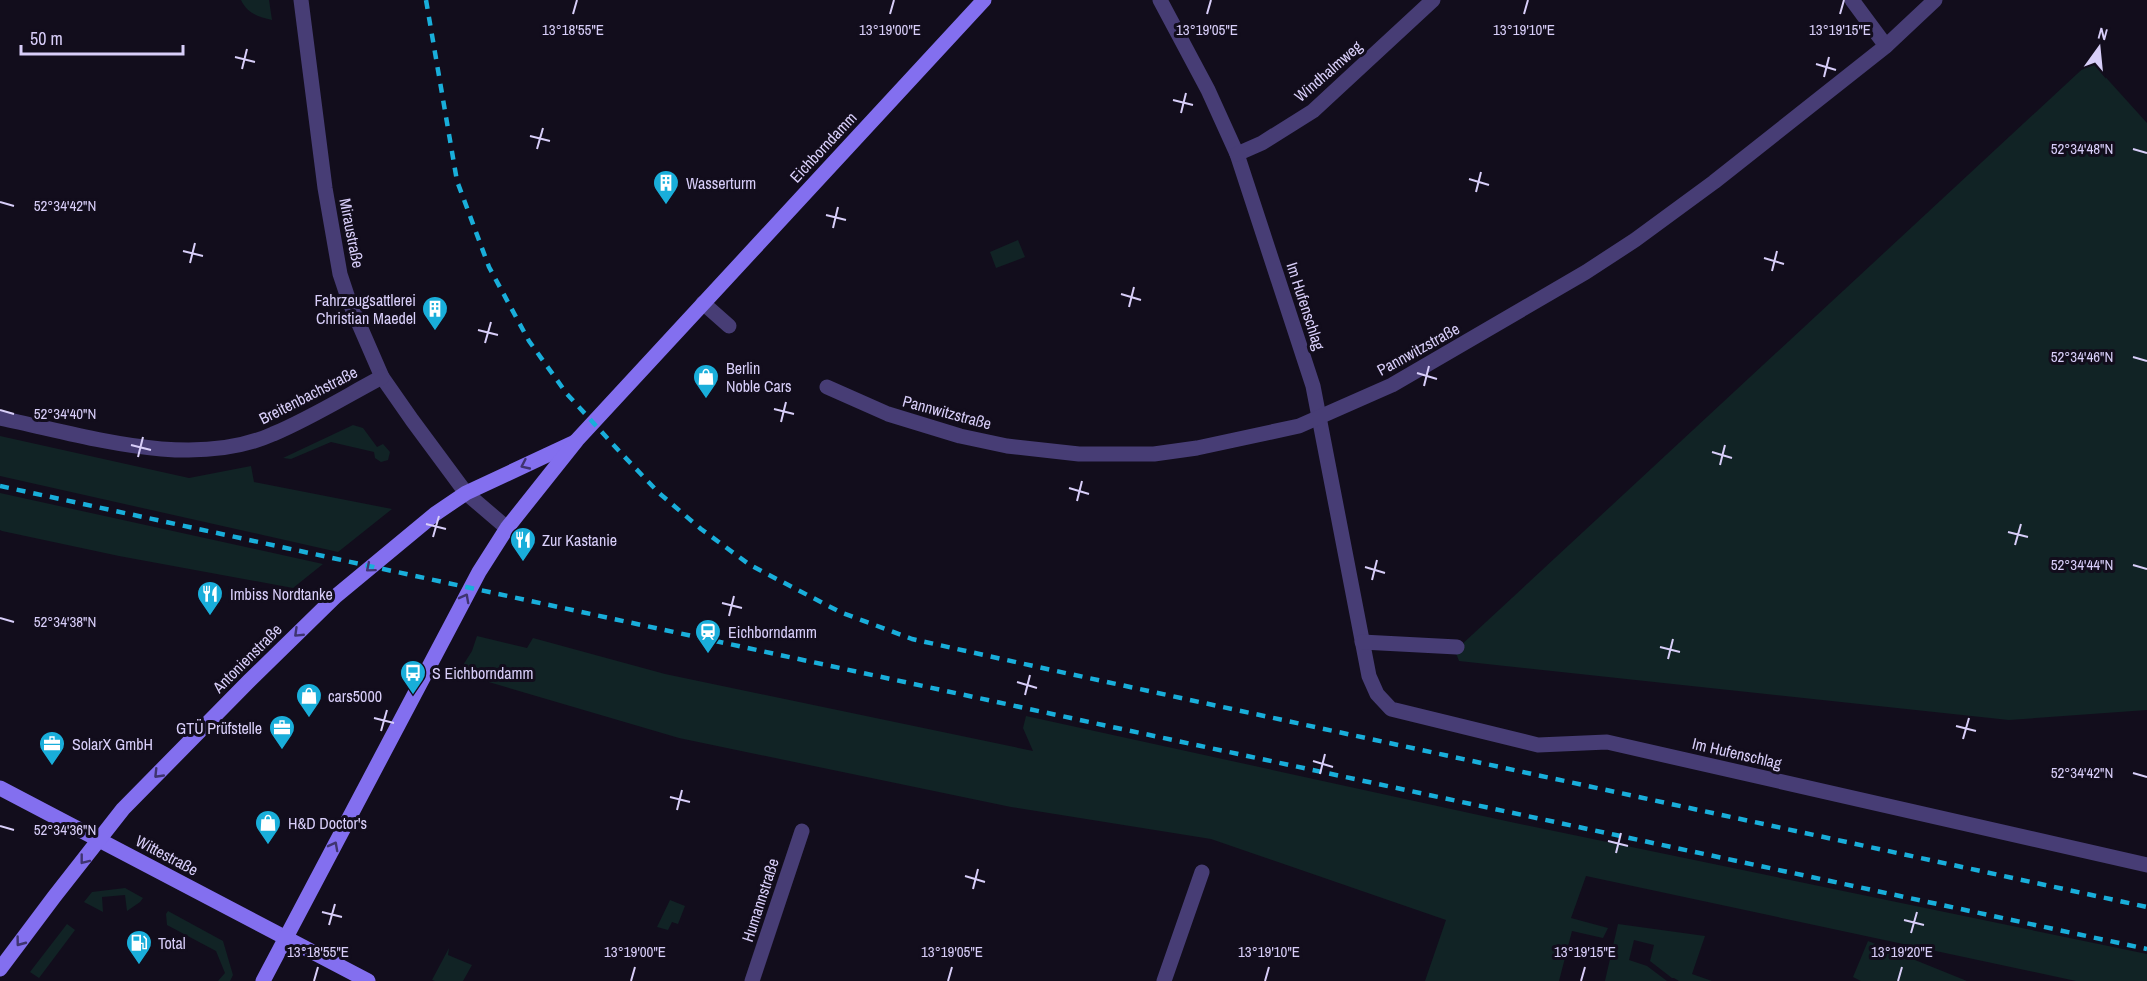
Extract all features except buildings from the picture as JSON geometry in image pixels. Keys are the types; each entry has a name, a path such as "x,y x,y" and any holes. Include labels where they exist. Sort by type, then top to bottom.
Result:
{"main road":[{"name":"Eichborndamm","path":"263,981 468,592 507,528 578,440 984,0"},
{"name":"Antonienstraße","path":"0,969 123,809 336,596 435,514 466,493 578,440"},
{"name":"Wittestraße","path":"0,788 368,981"}],"street":[{"name":"Miraustraße","path":"301,0 325,188 340,274 353,310 382,377 412,420 466,493 507,528"},
{"name":"Im Hufenschlag","path":"1160,0 1208,90 1237,154 1313,386 1369,676 1377,694 1391,709 1539,745 1607,742 2147,865"},
{"name":"Windhalmweg","path":"1237,154 1262,143 1313,111 1433,0"},
{"path":"1852,0 1886,46"},
{"name":"Pannwitzstraße","path":"827,387 888,414 960,436 1007,446 1079,454 1154,454 1197,448 1299,426 1392,385 1586,272 1635,240 1714,182 1886,46 1935,0"},
{"path":"703,303 729,326"},
{"name":"Breitenbachstraße","path":"0,418 150,449 188,451 220,448 272,435 382,377"},
{"path":"1362,642 1457,647"},
{"name":"Humannstraße","path":"752,981 802,831"},
{"path":"1164,981 1202,872"}],"shaded area":[{"path":"241,0 269,0 272,20 254,14"},
{"path":"2091,61 2147,123 2147,710 2009,720 1459,661 1456,653 1459,647"},
{"path":"1018,240 1025,257 996,268 990,252"},
{"path":"353,425 363,428 377,447 383,444 390,452 388,460 381,462 375,458 374,452 331,442 291,459 283,458"},
{"path":"0,436 189,478 251,466 254,482 392,509 338,552 0,476"},
{"path":"0,493 323,564 293,588 119,556 2,531 0,530"},
{"path":"477,636 527,648 533,638 665,674 1033,751 1023,728 1026,716 1506,821 2147,954 2147,981 2076,981 1586,876 1571,918 1608,928 1603,938 1572,931 1559,981 1425,981 1446,920 1211,839 1011,807 679,738 458,673 472,651"},
{"path":"125,888 143,898 127,911 125,895 102,897 103,912 84,902 92,892"},
{"path":"670,900 685,906 678,924 672,922 668,930 657,927"},
{"path":"168,911 223,941 233,975 230,981 218,981 225,973 216,951 167,925"},
{"path":"67,924 75,930 39,978 30,972"},
{"path":"1618,924 1705,936 1692,974 1712,981 1679,981 1672,978 1650,961 1654,945 1634,940 1629,960 1647,966 1667,981 1605,981"},
{"path":"1868,941 1967,981 1861,981 1853,977"},
{"path":"449,948 448,955 472,965 463,981 432,980"}],"railway":[{"path":"426,0 457,181 489,267 529,341 567,394 659,493 701,529 750,565 840,612 912,639 2147,907"},
{"path":"0,486 2147,949"}],"place":[{"name":"Wasserturm","path":"666,206"},
{"name":"Fahrzeugsattlerei Christian Maedel","path":"435,332"},
{"name":"Berlin Noble Cars","path":"706,400"},
{"name":"Zur Kastanie","path":"523,563"},
{"name":"Imbiss Nordtanke","path":"210,617"},
{"name":"Eichborndamm","path":"708,655"},
{"name":"S Eichborndamm","path":"413,696"},
{"name":"cars5000","path":"309,719"},
{"name":"GTÜ Prüfstelle","path":"282,751"},
{"name":"SolarX GmbH","path":"52,767"},
{"name":"H&D Doctor's","path":"268,846"},
{"name":"Total","path":"139,966"}]}
